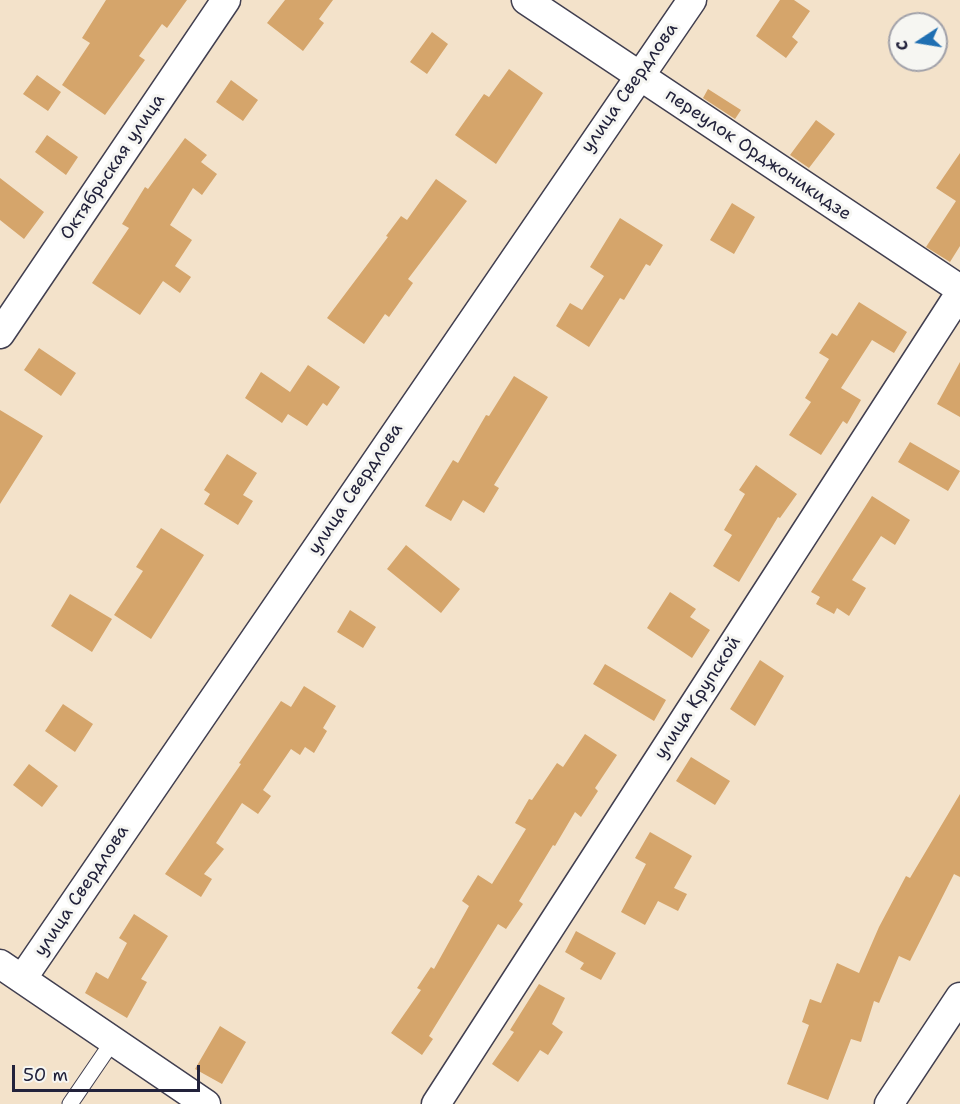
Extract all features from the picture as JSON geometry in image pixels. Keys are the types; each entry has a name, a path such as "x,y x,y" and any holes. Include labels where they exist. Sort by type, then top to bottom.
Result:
{"street":[{"name":"Октябрьская улица","path":"0,334 226,0"},
{"name":"переулок Орджоникидзе","path":"526,0 960,291"},
{"name":"улица Свердлова","path":"11,972 692,0"},
{"name":"улица Крупской","path":"436,1104 960,291"},
{"path":"11,972 206,1104"},
{"path":"889,1104 960,997"}],"lane":[{"path":"70,1104 113,1041"}],"building":[{"path":"106,0 187,0 167,28 162,24 139,56 145,60 105,115 62,85 90,43 82,38"},
{"path":"285,0 333,0 319,19 324,23 303,51 267,23"},
{"path":"780,0 794,0 810,11 792,37 798,42 786,58 756,36"},
{"path":"432,32 448,44 427,74 410,62"},
{"path":"509,69 543,93 496,164 455,135 484,94 489,97"},
{"path":"37,75 61,92 48,111 23,94"},
{"path":"231,80 258,100 243,121 216,102"},
{"path":"708,89 741,110 735,119 703,98"},
{"path":"816,120 835,134 809,168 790,155"},
{"path":"47,135 78,157 66,175 35,152"},
{"path":"185,138 207,155 201,162 217,174 202,195 193,188 170,225 192,240 175,266 191,277 180,293 163,281 140,315 92,283 129,228 122,224 145,187 148,189"},
{"path":"960,153 960,246 950,262 926,247 956,201 936,188"},
{"path":"0,178 44,212 24,239 0,220"},
{"path":"436,179 467,201 408,279 413,283 389,317 385,314 364,344 327,318 388,237 386,236 401,216 407,220"},
{"path":"732,203 755,217 734,254 710,240"},
{"path":"620,218 663,245 650,266 646,264 624,300 620,298 589,347 556,326 570,303 582,310 604,276 590,267"},
{"path":"859,302 907,332 894,353 872,340 841,388 861,400 847,424 843,421 821,455 789,435 811,402 805,398 829,359 819,353 832,333 837,336"},
{"path":"39,348 76,373 61,396 24,370"},
{"path":"960,362 960,417 937,404"},
{"path":"308,365 340,387 327,406 323,403 307,426 288,414 282,423 245,398 261,372 290,392"},
{"path":"514,376 548,397 494,485 499,488 484,513 463,500 451,521 425,506 453,460 458,463 486,415 489,416"},
{"path":"0,410 43,436 0,504"},
{"path":"910,442 960,471 948,491 898,462"},
{"path":"227,454 257,473 243,495 253,501 238,525 204,504 210,494 204,490"},
{"path":"756,465 797,494 780,518 778,517 739,582 713,566 732,535 724,530 745,494 739,490"},
{"path":"872,496 910,520 895,545 881,536 852,580 866,588 849,616 837,608 834,614 816,604 820,597 811,592"},
{"path":"161,528 204,555 151,639 114,615 143,571 136,567"},
{"path":"406,545 460,589 441,613 387,569"},
{"path":"670,592 696,609 690,617 710,630 692,658 647,628"},
{"path":"70,594 112,619 92,652 51,626"},
{"path":"350,610 376,627 363,648 337,632"},
{"path":"760,660 784,676 755,726 730,709"},
{"path":"605,664 666,700 654,721 593,684"},
{"path":"304,686 336,706 323,728 327,731 314,753 305,747 300,755 291,749 263,790 271,796 258,814 242,803 216,843 224,849 204,874 212,879 201,897 165,874 241,764 239,763 281,701 291,707"},
{"path":"63,704 93,724 75,752 45,731"},
{"path":"585,734 617,755 595,788 598,791 581,817 575,812 555,846 553,845 519,901 523,904 506,929 498,924 429,1036 433,1039 422,1055 391,1033 421,990 417,988 431,967 434,969 469,906 462,901 478,875 492,884 526,829 515,823 529,799 532,800 557,763 563,767"},
{"path":"691,757 730,781 715,805 676,781"},
{"path":"29,764 58,786 42,807 13,785"},
{"path":"960,794 960,877 954,874 910,961 899,956 879,1003 874,1001 861,1042 851,1039 828,1100 787,1084 809,1025 802,1022 810,999 821,1003 837,963 859,973 879,927 906,876 910,878"},
{"path":"650,832 692,856 674,888 687,894 678,911 658,901 645,925 621,912 646,864 635,858"},
{"path":"134,914 168,936 141,979 147,982 127,1018 85,993 96,972 108,979 127,943 119,938"},
{"path":"576,931 616,953 601,980 580,969 584,963 565,952"},
{"path":"539,984 565,998 552,1024 563,1032 548,1055 540,1050 518,1082 492,1064 514,1032 510,1030"},
{"path":"220,1026 246,1042 222,1084 195,1069"}]}
